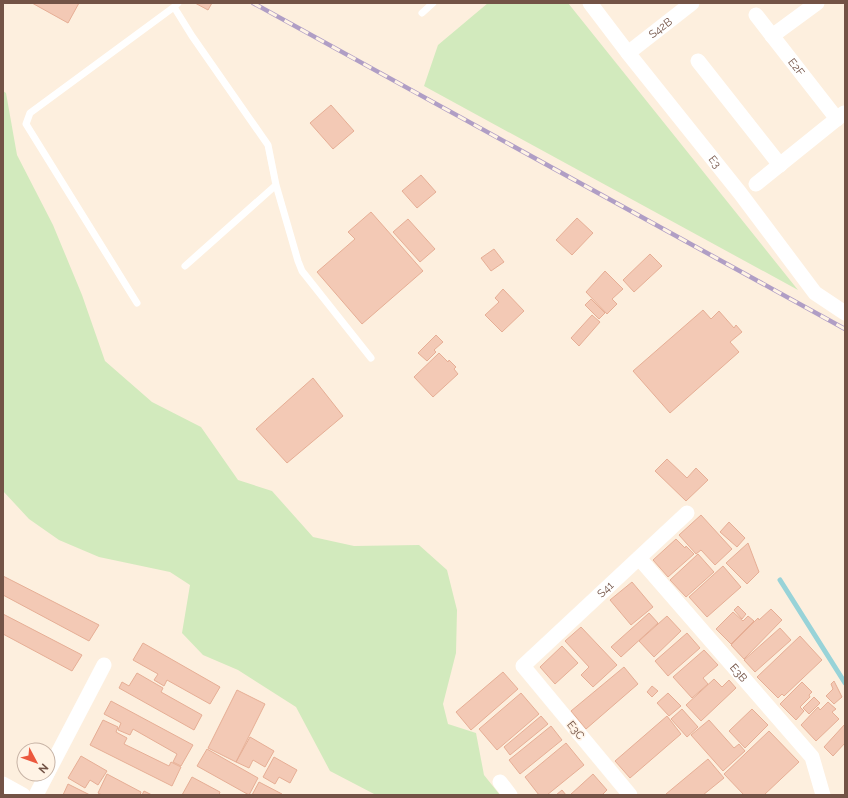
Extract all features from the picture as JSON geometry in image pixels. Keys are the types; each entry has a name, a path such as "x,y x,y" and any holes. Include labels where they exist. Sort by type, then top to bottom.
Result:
{"street":[{"name":"E3","path":"590,3 740,193 815,293 845,314"},
{"name":"S42B","path":"628,53 692,3"},
{"path":"772,36 817,3"},
{"name":"E2F","path":"756,15 772,36 841,116"},
{"path":"698,61 780,165"},
{"path":"756,184 841,116"},
{"name":"S41","path":"523,666 687,513"},
{"name":"E3B","path":"639,558 812,757 823,795"},
{"path":"56,756 104,665"},
{"name":"E3C","path":"523,666 625,793"},
{"path":"36,795 42,782"},
{"path":"500,782 510,795"},
{"path":"3,784 23,795"}],"lane":[{"path":"422,13 432,3"},
{"path":"137,303 26,124 30,113 176,5 192,36 268,145 276,185 302,271 371,358"},
{"path":"185,266 276,185"}],"green space":[{"path":"488,3 568,3 798,290 424,86 438,45"},
{"path":"3,91 6,93 17,155 53,225 82,295 105,361 152,402 201,427 238,480 272,491 313,537 354,546 419,545 447,570 457,610 456,653 443,704 448,724 476,733 484,775 500,795 376,795 330,771 296,707 238,670 203,655 182,633 190,585 170,572 99,557 59,540 29,519 3,491"}],"building":[{"path":"32,3 79,3 68,23"},
{"path":"195,3 212,3 208,10"},
{"path":"331,105 354,131 333,149 310,123"},
{"path":"421,175 436,192 417,208 402,191"},
{"path":"371,212 423,271 362,324 317,272 355,239 348,232"},
{"path":"577,218 593,233 572,255 556,240"},
{"path":"408,219 435,249 420,262 393,232"},
{"path":"494,249 504,262 491,271 481,258"},
{"path":"650,254 662,266 634,292 623,280"},
{"path":"605,271 623,289 612,299 617,304 607,314 586,292"},
{"path":"503,289 524,311 502,332 485,315 499,302 495,298"},
{"path":"591,299 605,313 599,319 585,305"},
{"path":"703,310 711,319 719,311 734,328 736,325 742,332 730,342 739,352 670,413 633,371"},
{"path":"592,315 600,322 579,346 571,338"},
{"path":"436,335 443,342 434,350 436,352 427,361 418,353"},
{"path":"439,353 448,362 449,360 456,367 454,369 458,374 433,397 414,377"},
{"path":"313,378 343,416 287,463 256,429"},
{"path":"667,459 687,478 696,468 708,480 686,501 655,471"},
{"path":"701,515 732,549 715,565 701,550 696,554 679,535"},
{"path":"729,522 745,538 737,547 720,532"},
{"path":"676,539 694,554 668,577 653,560"},
{"path":"748,543 759,572 747,584 726,563"},
{"path":"698,554 714,572 686,597 670,580"},
{"path":"723,566 741,587 707,617 689,597"},
{"path":"3,576 99,625 89,641 3,595"},
{"path":"632,582 653,607 631,625 610,600"},
{"path":"738,606 746,614 742,619 734,610"},
{"path":"771,609 782,620 744,659 731,645 758,618 759,620"},
{"path":"733,612 743,621 748,616 754,621 731,644 716,629"},
{"path":"649,613 658,623 621,657 611,647"},
{"path":"3,614 82,655 72,671 3,634"},
{"path":"667,616 681,631 654,657 639,641"},
{"path":"581,627 617,665 593,687 581,675 589,667 565,641"},
{"path":"780,628 791,640 755,672 744,660"},
{"path":"687,633 700,648 668,676 655,661"},
{"path":"800,636 822,660 784,696 782,694 778,698 757,677"},
{"path":"143,643 220,687 210,704 167,680 164,686 154,680 158,674 133,660"},
{"path":"562,646 578,663 555,684 540,667"},
{"path":"704,650 718,665 703,678 708,684 692,698 673,677"},
{"path":"624,667 638,684 586,729 571,711"},
{"path":"503,672 518,689 471,730 456,712"},
{"path":"137,673 163,688 161,692 202,715 194,730 119,688 122,682 129,686"},
{"path":"714,679 722,687 729,680 736,688 701,721 686,705"},
{"path":"834,681 842,697 834,704 826,696 833,689 831,684"},
{"path":"802,682 812,692 809,695 810,697 800,707 804,711 796,720 780,704"},
{"path":"652,686 658,691 652,697 647,692"},
{"path":"237,690 265,704 236,762 208,748"},
{"path":"521,693 539,714 497,750 479,729"},
{"path":"668,693 681,706 669,716 657,703"},
{"path":"814,697 820,703 809,714 803,708"},
{"path":"111,701 193,745 181,766 173,762 177,754 133,729 130,735 118,730 121,723 104,714"},
{"path":"828,702 836,709 832,712 839,719 816,741 801,725 818,707 820,710"},
{"path":"682,709 698,727 687,737 671,719"},
{"path":"752,709 768,725 745,748 729,731"},
{"path":"541,716 548,724 510,755 504,747"},
{"path":"667,716 681,734 630,778 615,761"},
{"path":"103,720 118,727 116,732 127,738 124,744 169,766 171,762 181,767 172,786 90,745"},
{"path":"709,720 734,748 739,744 745,751 723,771 691,735"},
{"path":"845,724 845,743 833,756 824,747"},
{"path":"551,726 562,740 520,774 509,760"},
{"path":"769,731 799,762 764,795 744,795 724,774"},
{"path":"250,737 274,751 265,767 253,760 249,768 236,762"},
{"path":"566,743 584,765 547,795 539,795 525,777"},
{"path":"207,749 258,778 249,795 197,766"},
{"path":"81,756 107,771 98,785 90,780 85,788 68,778"},
{"path":"274,757 297,770 290,783 279,777 275,784 263,777"},
{"path":"708,759 724,778 703,795 666,794"},
{"path":"107,774 141,792 140,795 102,795 98,793"},
{"path":"593,774 607,790 602,795 570,795"},
{"path":"192,777 220,792 219,795 182,795"},
{"path":"259,782 282,794 252,795"},
{"path":"68,784 90,795 63,795"},
{"path":"562,790 566,795 556,795"},
{"path":"144,791 152,795 142,795"}],"waterway":[{"path":"780,580 845,683"}],"railway":[{"path":"253,3 845,329"}]}
